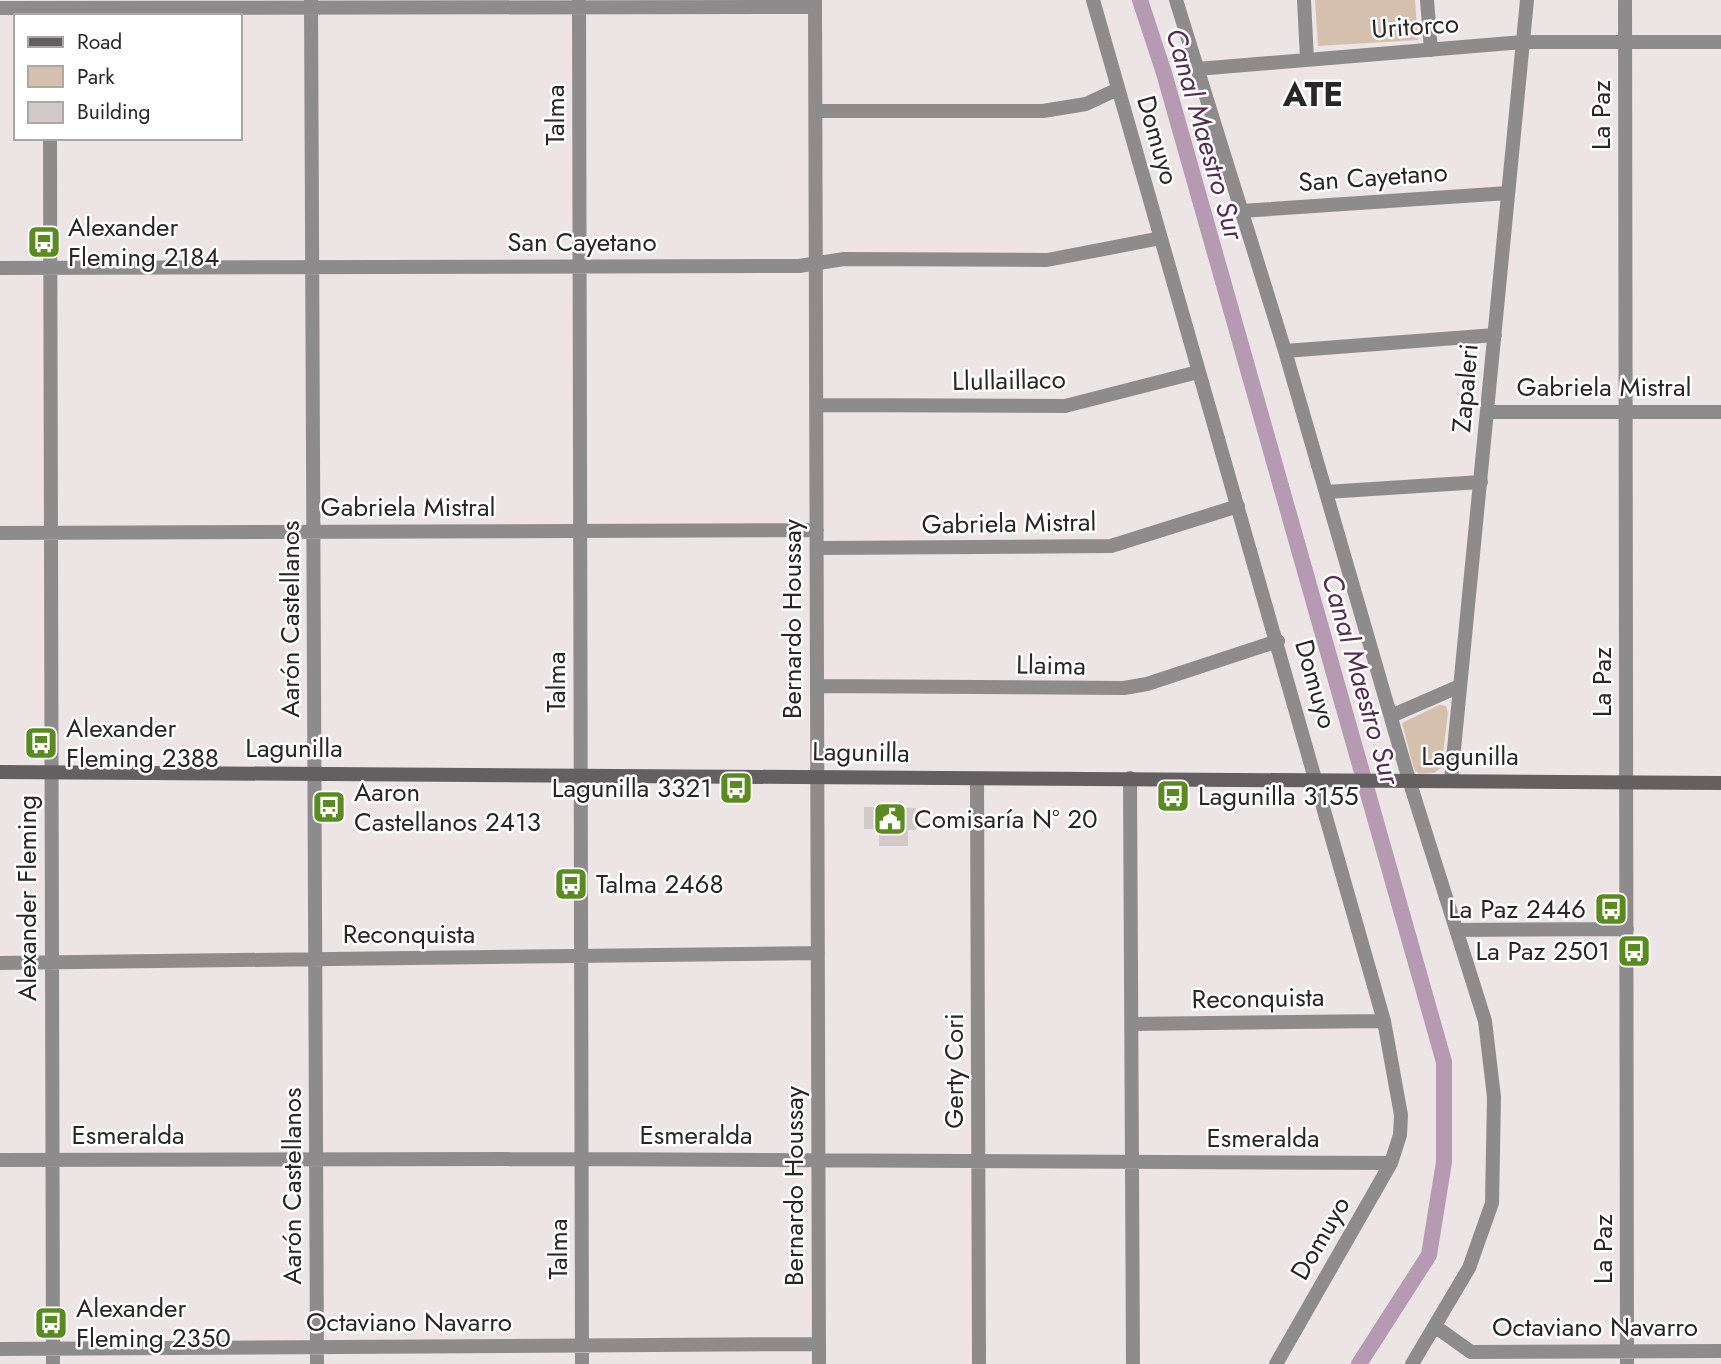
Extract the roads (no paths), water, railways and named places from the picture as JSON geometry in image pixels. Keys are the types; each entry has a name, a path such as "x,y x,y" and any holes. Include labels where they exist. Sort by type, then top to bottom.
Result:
{"main road":[{"name":"Lagunilla","path":"0,772 1721,783"}],"street":[{"name":"Domuyo","path":"1093,0 1198,372 1278,641 1384,1021 1401,1115 1400,1135 1391,1163 1276,1364"},
{"path":"1177,0 1285,351 1409,780 1485,1021 1494,1097 1494,1176 1490,1212 1479,1245 1436,1327 1412,1364"},
{"path":"1304,0 1307,59"},
{"path":"1427,0 1431,50"},
{"name":"Zapaleri","path":"1451,780 1527,0"},
{"name":"La Paz","path":"1625,0 1627,1358"},
{"path":"0,8 816,3"},
{"name":"Bernardo Houssay","path":"816,3 819,1364"},
{"name":"Aarón Castellanos","path":"311,4 317,1364"},
{"name":"Talma","path":"579,4 582,1364"},
{"name":"Uritorco","path":"1198,69 1523,42 1721,42"},
{"path":"816,111 1043,111 1086,104 1118,89"},
{"name":"Alexander Fleming","path":"50,140 53,1364"},
{"name":"San Cayetano","path":"1241,211 1508,193"},
{"name":"San Cayetano","path":"0,268 580,267 816,264 844,259 1046,260 1161,238"},
{"path":"1285,351 1495,335"},
{"name":"Llullaillaco","path":"817,405 1065,406 1198,372"},
{"name":"Gabriela Mistral","path":"1488,412 1721,412"},
{"path":"1326,492 1481,482"},
{"name":"Gabriela Mistral","path":"817,548 1111,546 1238,506"},
{"name":"Gabriela Mistral","path":"0,533 817,530"},
{"name":"Llaima","path":"817,686 1124,688 1147,684 1278,641"},
{"path":"1391,716 1460,686"},
{"path":"1130,778 1133,1364"},
{"name":"Gerty Cori","path":"977,779 979,1364"},
{"path":"1457,930 1627,929"},
{"name":"Reconquista","path":"0,963 818,953"},
{"name":"Reconquista","path":"1132,1024 1384,1021"},
{"name":"Esmeralda","path":"0,1160 582,1159 1391,1163"},
{"name":"Octaviano Navarro","path":"1436,1327 1463,1349 1492,1359 1627,1358 1721,1351"},
{"name":"Octaviano Navarro","path":"0,1349 819,1344"}],"waterway":[{"name":"Canal Maestro Sur","path":"1140,0 1164,73 1444,1062 1444,1162 1429,1255 1359,1364"}],"place":[{"name":"Alexander Fleming 2184","path":"44,242"},
{"name":"Alexander Fleming 2388","path":"41,743"},
{"name":"Lagunilla 3321","path":"736,788"},
{"name":"Lagunilla 3155","path":"1173,796"},
{"name":"Aaron Castellanos 2413","path":"329,807"},
{"name":"Comisaría N° 20","path":"890,819"},
{"name":"Talma 2468","path":"571,884"},
{"name":"La Paz 2446","path":"1611,909"},
{"name":"La Paz 2501","path":"1634,951"},
{"name":"Alexander Fleming 2350","path":"51,1323"}],"district":[{"name":"ATE","path":"1313,94"}]}
